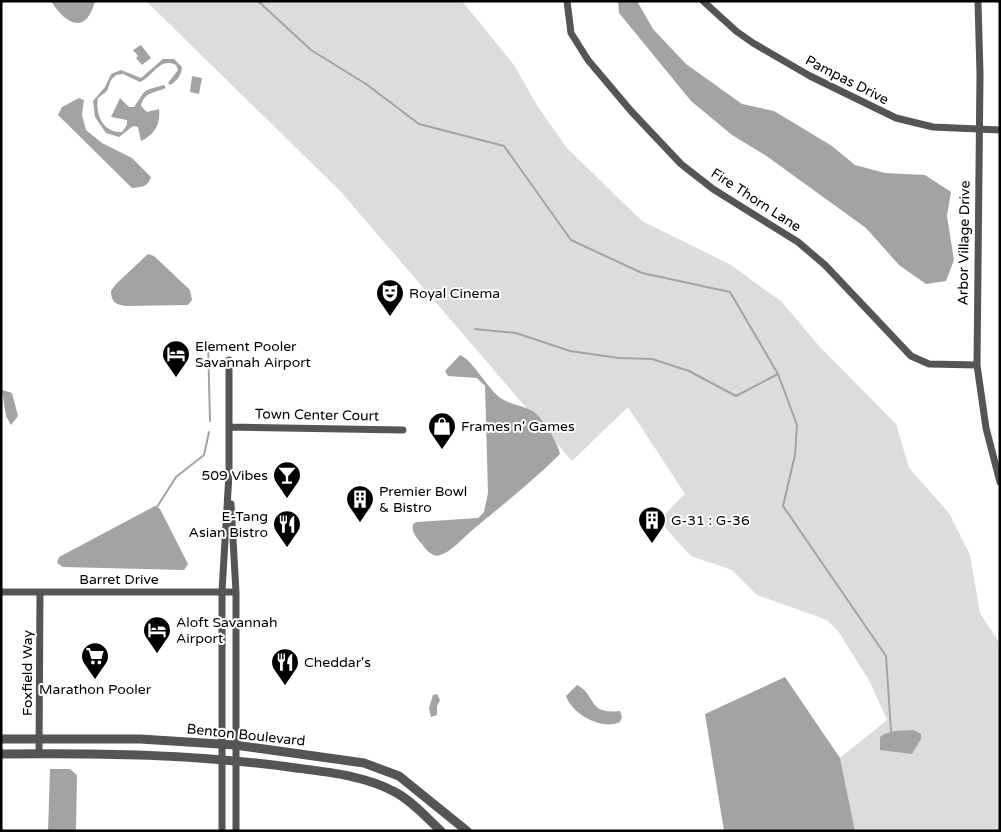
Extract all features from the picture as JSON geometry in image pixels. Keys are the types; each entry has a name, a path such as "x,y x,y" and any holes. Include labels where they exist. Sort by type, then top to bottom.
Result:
{"street":[{"name":"Fire Thorn Lane","path":"567,1 571,33 588,60 631,111 681,164 713,189 798,242 825,265 911,356 930,364 977,365"},
{"name":"Pampas Drive","path":"703,1 736,31 753,43 810,76 896,118 933,127 1000,130"},
{"name":"Arbor Village Drive","path":"978,1 977,365 986,428 1000,482"},
{"path":"222,831 222,591 229,474 229,360"},
{"name":"Town Center Court","path":"230,427 403,430"},
{"path":"229,474 236,592 236,831"},
{"name":"Barret Drive","path":"1,592 236,592"},
{"name":"Foxfield Way","path":"39,754 40,592"},
{"name":"Benton Boulevard","path":"1,739 140,739 235,746 364,763 398,776 467,831"},
{"name":"Benton Boulevard","path":"1,754 145,754 235,760 318,771 359,779 395,792 442,831"}],"shaded area":[{"path":"51,1 95,1 86,19 75,23 63,16"},
{"path":"146,1 462,1 514,65 538,107 567,148 642,221 731,265 782,302 819,346 896,424 909,468 949,513 970,555 980,613 1000,644 1000,831 855,831 840,758 887,720 870,682 838,631 827,620 757,595 732,570 691,556 667,530 660,519 685,494 628,407 572,461 341,192"},
{"path":"618,1 637,1 653,29 686,64 742,104 774,111 832,146 855,165 885,173 925,175 951,192 947,216 954,260 946,281 926,284 899,265 866,228 765,155 732,135 691,101 619,13"},
{"path":"141,45 151,58 142,65 136,58 138,56 133,50"},
{"path":"163,59 174,59 182,67 179,78 170,85 168,83 178,70 176,65 165,63 140,82 123,74 116,75 111,80 107,91 98,98 99,116 105,126 122,132 127,125 127,120 111,117 120,98 129,107 134,107 145,92 164,85 166,88 147,95 142,101 141,106 147,112 159,109 158,124 150,136 141,141 138,127 133,126 119,137 106,133 95,117 93,101 105,87 111,74 121,70 141,78"},
{"path":"192,76 202,78 199,94 190,92"},
{"path":"79,98 84,100 82,115 86,130 102,143 132,158 151,177 146,185 132,188 58,115 62,107"},
{"path":"148,254 154,256 190,290 192,300 188,305 126,306 119,305 113,300 111,291 116,284"},
{"path":"460,355 470,363 491,389 502,399 534,412 554,438 560,454 452,548 437,556 428,551 416,537 413,524 417,522 478,518 484,512 488,493 485,386 477,378 448,376 445,371"},
{"path":"2,390 12,393 18,416 11,425 6,416"},
{"path":"155,506 160,509 188,564 184,570 63,567 57,563 59,557"},
{"path":"785,677 840,758 855,831 724,831 705,714"},
{"path":"577,685 588,694 597,707 602,710 620,711 622,717 620,722 605,724 597,722 581,715 574,709 566,696"},
{"path":"437,694 440,700 437,706 437,715 431,717 429,708 433,695"},
{"path":"914,730 921,734 921,739 912,754 880,750 880,737 884,734"},
{"path":"50,769 70,769 77,775 76,831 48,831"}],"waterway":[{"path":"258,1 311,50 366,84 419,124 504,146 571,240 642,273 730,292 778,374 736,396 689,371 652,359 619,358 570,351 516,333 475,329"},
{"path":"208,342 210,421"},
{"path":"778,374 797,425 795,455 783,506 886,656 891,731"},
{"path":"157,507 176,477 204,455 209,432"}],"place":[{"name":"Royal Cinema","path":"390,317"},
{"name":"Element Pooler Savannah Airport","path":"176,378"},
{"name":"Frames n' Games","path":"442,450"},
{"name":"509 Vibes","path":"287,499"},
{"name":"Premier Bowl & Bistro","path":"360,523"},
{"name":"G-31 : G-36","path":"652,544"},
{"name":"E-Tang Asian Bistro","path":"287,548"},
{"name":"Aloft Savannah Airport","path":"157,654"},
{"name":"Marathon Pooler","path":"95,680"},
{"name":"Cheddar's","path":"285,686"}]}
